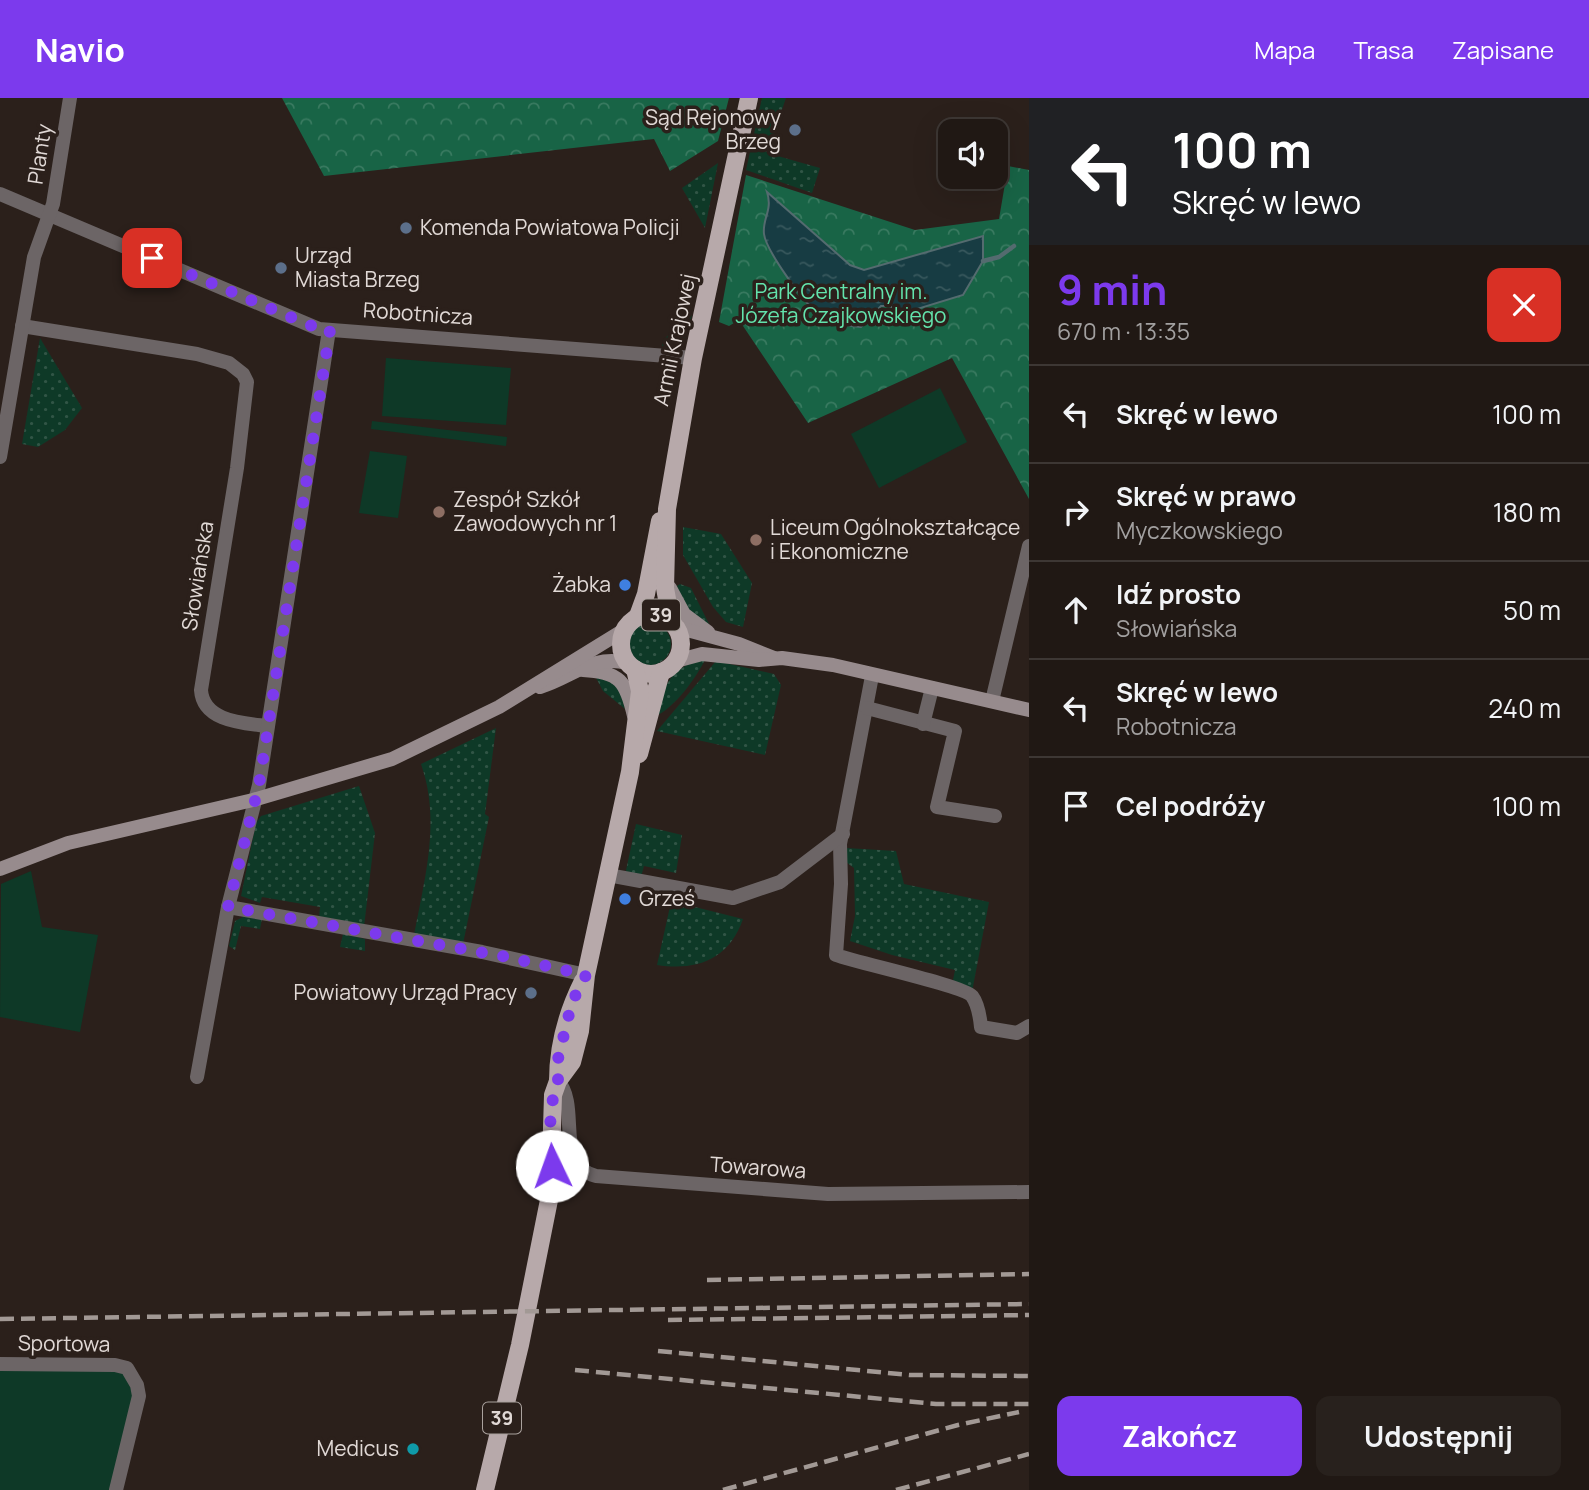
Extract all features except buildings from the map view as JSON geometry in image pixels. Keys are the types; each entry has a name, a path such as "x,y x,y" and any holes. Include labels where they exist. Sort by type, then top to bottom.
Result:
{"main road":[{"name":"Armii Krajowej","path":"673,624 665,603 667,509 693,358 749,98"},
{"name":"Armii Krajowej","path":"638,616 646,594 658,525 667,509"},
{"name":"39","path":"485,1490 520,1345 550,1195 550,1110 558,1081 558,1059 572,1002 586,975 630,772 640,691 621,647 624,630 638,616 655,614 673,624 681,648 668,666 630,772"},
{"path":"631,666 648,674 668,666"}],"street":[{"name":"Planty","path":"0,451 34,257 49,215 70,98"},
{"name":"Robotnicza","path":"0,194 319,329 693,358"},
{"name":"Słowiańska","path":"22,326 197,354 237,368 243,373 247,387 237,468 201,690 206,707 214,714 266,726"},
{"path":"197,1077 228,907 253,800 259,785 266,726 330,330"},
{"path":"992,701 1029,546"},
{"path":"666,578 684,614 718,638"},
{"path":"673,624 775,659"},
{"path":"0,869 68,843 253,800 392,759 455,731 528,690 566,663 624,630"},
{"path":"668,666 702,653 833,666 1029,710"},
{"path":"528,690 605,659 631,666"},
{"path":"583,670 603,671 620,680 629,696 635,722"},
{"path":"873,676 843,834 836,955 864,965 964,990 976,1004 981,1027 1017,1033 1029,1026"},
{"path":"923,724 932,688"},
{"path":"867,708 955,731 937,807 995,816"},
{"path":"608,875 733,898 780,883 843,834"},
{"path":"228,907 502,956 586,975"},
{"name":"Towarowa","path":"558,1081 569,1100 570,1142 576,1162 588,1174 596,1177 828,1194 1029,1192"},
{"name":"Sportowa","path":"0,1364 115,1365 127,1368 137,1385 139,1396 116,1490"}],"green space":[{"path":"282,98 729,98 718,141 670,171 654,139 324,176"},
{"path":"762,98 786,98 767,153 820,168 812,193 746,170"},
{"path":"718,163 705,228 682,188"},
{"name":"Park Centralny im. Józefa Czajkowskiego","path":"1008,166 1029,170 1029,499 952,358 808,423 739,320 729,326 719,322 746,175 915,230 999,219 1004,189 1008,189"},
{"path":"692,315 684,340 662,346 664,339"},
{"path":"40,338 82,408 65,430 38,447 22,444"},
{"path":"386,358 511,368 506,425 382,416"},
{"path":"940,388 967,442 879,488 851,434"},
{"path":"372,421 507,437 506,446 371,429"},
{"path":"370,451 407,456 398,518 359,513"},
{"path":"683,527 721,534 752,583 743,627 726,622 713,607 683,555"},
{"path":"680,584 691,588 710,626 685,605 677,586"},
{"path":"650,623 665,629 671,644 665,659 650,665 635,659 629,644 635,629"},
{"path":"706,658 684,692 670,707 654,717 671,678 684,666"},
{"path":"716,661 774,674 781,685 765,755 657,731"},
{"path":"595,676 619,686 625,709 603,691"},
{"path":"496,728 485,814 489,817 463,944 414,935 426,870 430,828 430,806 421,764"},
{"path":"359,786 375,833 364,927 319,917 320,907 262,897 260,903 241,896 256,823 261,816"},
{"path":"636,824 682,835 676,873 644,866 641,877 625,875"},
{"path":"846,848 896,851 904,884 989,902 972,992 953,980 955,970 892,955 850,941 855,916 854,868 846,862"},
{"path":"31,871 42,927 98,935 80,1032 0,1017 1,884"},
{"path":"673,893 693,895 691,906 743,919 737,933 720,953 698,964 657,965"},
{"path":"245,916 262,919 260,929 241,926 235,950 229,946 235,921"},
{"path":"343,934 365,939 365,951 340,947"},
{"path":"0,1366 127,1368 137,1385 116,1490 0,1490"}],"water":[{"path":"767,192 850,265 864,270 983,236 983,261 963,295 901,314 890,306 881,306 861,327 837,322 821,315 810,306 771,252 764,234 769,204"}],"waterway":[{"path":"983,261 999,257 1014,246"}],"railway":[{"path":"707,1280 1029,1274"},
{"path":"0,1319 1029,1304"},
{"path":"668,1320 1029,1315"},
{"path":"658,1351 910,1375 1029,1376"},
{"path":"575,1370 936,1404 1029,1404"},
{"path":"723,1490 958,1425 1019,1412"},
{"path":"896,1490 1029,1454"}],"place":[{"name":"Sąd Rejonowy Brzeg","path":"795,130"},
{"name":"Komenda Powiatowa Policji","path":"406,228"},
{"name":"Urząd Miasta Brzeg","path":"281,268"},
{"name":"Zespół Szkół Zawodowych nr 1","path":"439,512"},
{"name":"Liceum Ogólnokształcące i Ekonomiczne","path":"756,540"},
{"name":"Żabka","path":"625,585"},
{"name":"Grześ","path":"625,899"},
{"name":"Powiatowy Urząd Pracy","path":"531,993"},
{"name":"Medicus","path":"413,1449"}],"route":[{"path":"152,258 319,329 330,330 266,726 259,785 253,800 250,823 228,907 502,956 586,975 572,1002 558,1059 558,1081 550,1110 552,1166"}]}
